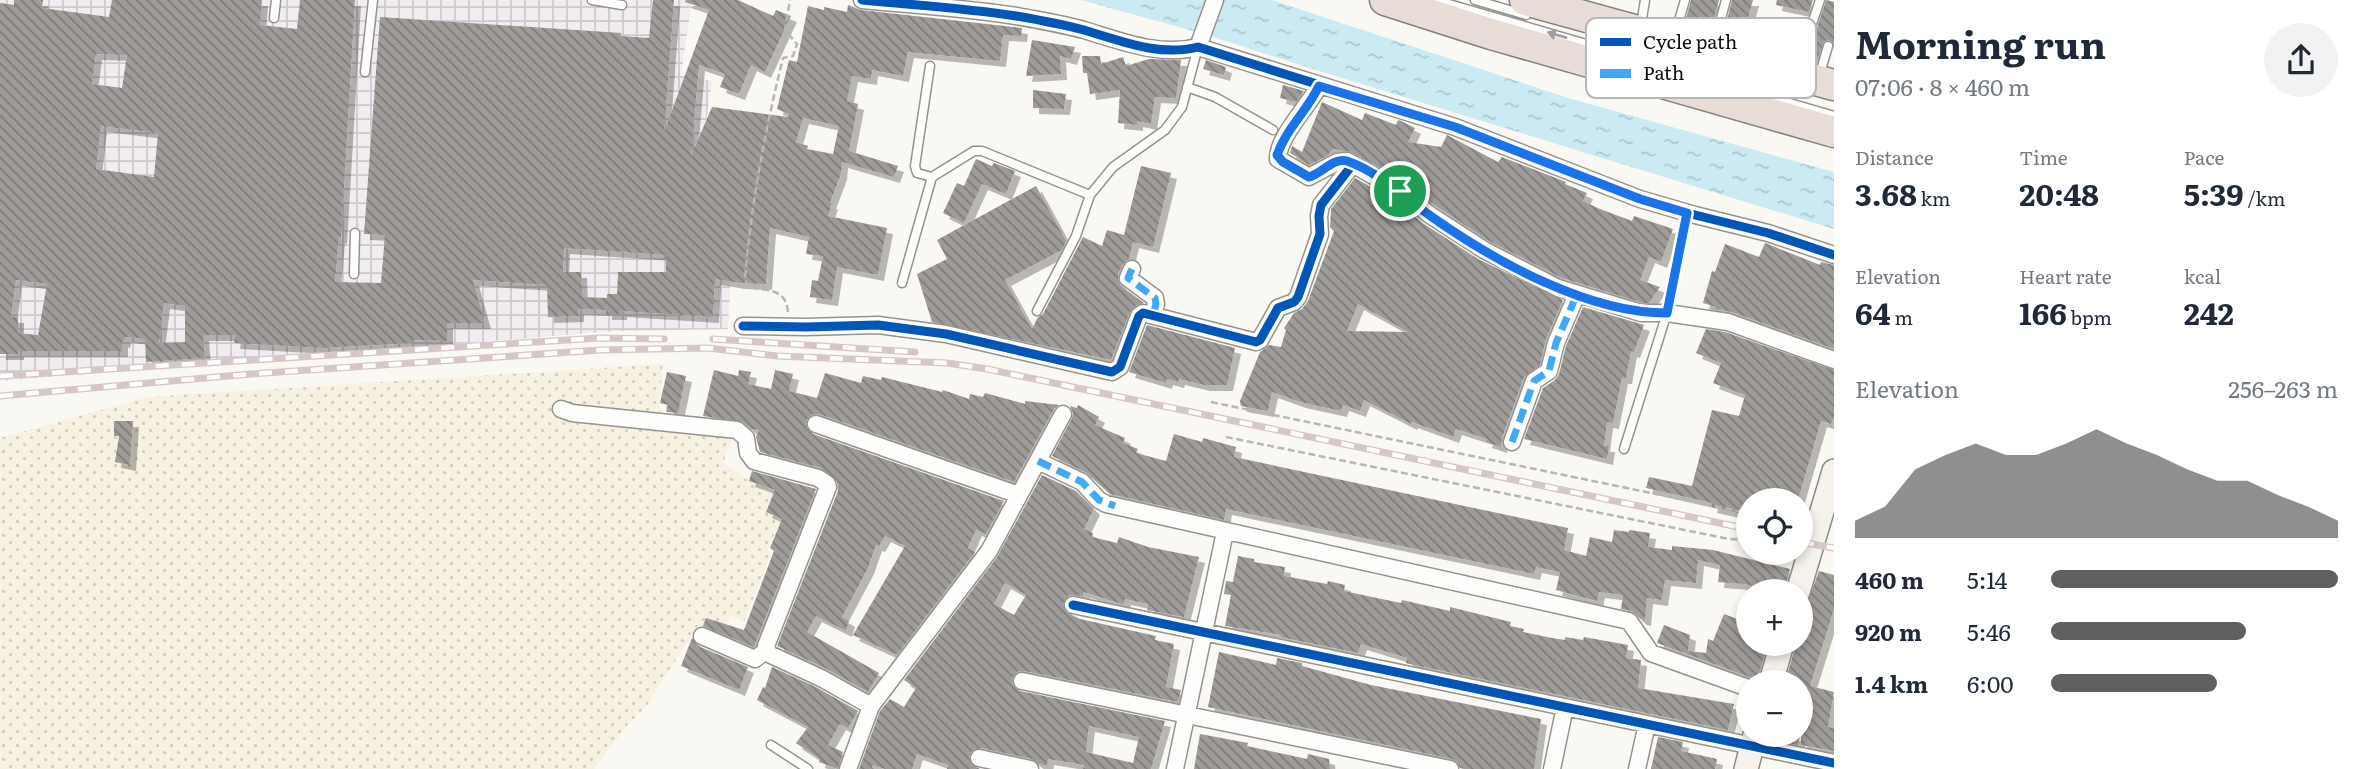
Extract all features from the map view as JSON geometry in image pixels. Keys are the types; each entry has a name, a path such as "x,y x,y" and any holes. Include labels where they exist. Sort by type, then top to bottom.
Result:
{"highway":[{"path":"1385,0 1586,61"},
{"path":"1545,6 1588,18"},
{"path":"1715,98 1834,132"}],"street":[{"path":"862,0 1016,16 1054,23 1127,43 1183,51 1200,42 1215,0"},
{"path":"1200,42 1319,86 1455,127 1640,199 1768,233 1834,255"},
{"path":"1319,86 1311,102 1284,138 1277,155 1278,159 1309,177 1336,162 1348,161 1391,186 1484,250 1558,288 1641,313 1667,313 1728,322 1834,360"},
{"path":"743,326 878,325 946,334 1112,372 1120,367 1139,316 1143,313 1258,341 1278,307 1294,302 1298,297 1320,234 1321,205 1353,164"},
{"path":"1132,269 1128,278 1155,298 1153,315"},
{"path":"1512,442 1534,381 1549,373 1556,343 1577,294"},
{"path":"561,409 572,413 737,429 747,438 748,453 754,461 818,478 827,484 766,646 769,654 872,706"},
{"path":"848,769 872,706 989,551 1063,414"},
{"path":"816,424 1019,495"},
{"path":"1038,461 1082,482 1106,504 1629,621 1651,653 1736,684"},
{"path":"1801,579 1813,524 1834,471"},
{"path":"1175,769 1225,532"},
{"path":"1073,605 1647,724 1736,737"},
{"path":"702,636 755,659 767,650"},
{"path":"1022,681 1450,769"},
{"path":"1552,769 1565,707"},
{"path":"1637,769 1647,724"},
{"path":"1746,769 1751,747"},
{"path":"1778,747 1834,763"},
{"path":"979,758 1030,769"}],"lane":[{"path":"274,18 276,0"},
{"path":"365,72 373,0"},
{"path":"592,0 622,5"},
{"path":"1435,0 1586,44"},
{"path":"1475,0 1545,6"},
{"path":"1642,18 1645,0"},
{"path":"1680,18 1685,0"},
{"path":"1721,18 1726,0"},
{"path":"1816,80 1820,0"},
{"path":"1037,312 1076,236 1090,195 1113,167 1165,130 1182,107 1200,42"},
{"path":"1816,80 1828,46"},
{"path":"930,66 915,166 916,173 932,177"},
{"path":"1187,87 1215,97 1273,130"},
{"path":"1772,98 1834,116"},
{"path":"902,283 932,177 974,151 982,151 1090,195"},
{"path":"1624,449 1667,313 1687,213"},
{"path":"354,274 355,233"},
{"path":"771,745 808,769"}],"path":[{"path":"789,320 786,299 769,291 748,287 745,279 758,167 771,104 783,58 793,56 797,44 785,30 790,0"},
{"path":"1211,402 1736,511"},
{"path":"1226,437 1736,540"}],"shaded area":[{"path":"0,0 692,0 681,75 712,81 700,163 736,174 728,329 614,331 0,381"},
{"path":"663,364 659,405 665,425 734,435 723,463 749,481 775,491 766,511 782,519 768,547 770,556 744,622 730,616 723,636 698,626 647,705 624,729 594,769 0,769 0,438 148,397"}],"water":[{"path":"1081,0 1272,0 1568,98 1834,172 1834,229 1204,34"}],"building":[{"path":"14,0 43,0 42,8 109,17 112,0 262,0 260,25 297,29 300,0 355,0 341,238 339,237 335,282 381,283 385,235 364,234 380,17 621,33 620,36 649,38 653,0 674,0 664,132 709,10 685,2 686,0 738,0 773,16 776,10 791,16 765,72 751,65 739,94 720,87 725,74 699,65 691,156 712,107 788,117 789,114 777,109 789,60 797,62 808,6 847,12 848,5 861,10 1022,28 1021,36 1003,35 1000,61 908,52 903,76 872,70 871,79 852,76 847,101 858,104 849,151 898,166 894,177 842,162 828,216 887,228 878,275 837,267 832,300 810,297 812,280 818,281 823,256 806,254 809,237 770,228 766,284 715,279 713,317 621,311 621,314 606,314 606,310 578,309 578,316 548,317 547,285 473,280 485,323 447,323 447,341 413,340 413,343 322,348 234,343 235,335 203,335 205,358 146,362 145,339 125,337 122,351 18,351 18,354 0,354 0,3 14,5","holes":["96,54 127,55 122,88 92,84","803,118 839,126 833,154 807,149 808,146 796,142","101,126 158,133 154,177 96,169","564,248 666,255 666,272 618,272 617,294 607,294 607,298 582,297 581,272 563,272","16,280 47,284 38,335 18,333 18,317 11,317","164,303 185,306 185,342 159,343"]},
{"path":"1691,0 1719,0 1714,18 1686,18"},
{"path":"1732,0 1753,0 1748,18 1728,18"},
{"path":"1777,0 1813,0 1809,12 1776,5"},
{"path":"1826,0 1834,2 1834,44 1829,40 1824,41 1818,58 1816,31"},
{"path":"1032,40 1075,47 1071,59 1060,56 1061,74 1026,76"},
{"path":"1082,56 1100,56 1101,64 1123,57 1126,66 1149,59 1181,60 1176,98 1155,97 1151,124 1137,121 1137,125 1118,123 1120,90 1090,94 1087,73 1083,73"},
{"path":"1206,60 1226,67 1224,75 1203,69"},
{"path":"1283,85 1304,91 1296,102 1280,98"},
{"path":"1033,90 1066,94 1064,109 1033,108"},
{"path":"1322,102 1362,120 1365,113 1396,125 1398,120 1401,121 1415,128 1408,142 1441,147 1447,135 1498,162 1502,157 1566,182 1565,184 1587,193 1583,201 1600,209 1632,221 1634,216 1673,229 1661,262 1649,257 1640,280 1660,287 1649,303 1643,303 1562,278 1489,241 1405,182 1351,152 1333,149 1327,156 1309,165 1290,153 1292,146 1302,152"},
{"path":"976,159 1015,171 1006,194 982,184 964,223 943,213 957,183 964,186"},
{"path":"1141,166 1171,173 1153,247 1133,242 1129,259 1118,274 1121,286 1144,303 1137,305 1130,312 1111,360 932,322 917,274 947,259 937,240 1036,186 1066,241 1062,250 1005,280 1032,329 1038,317 1043,314 1083,237 1102,246 1107,230 1124,235"},
{"path":"1355,178 1394,200 1424,224 1478,259 1563,300 1546,339 1540,365 1524,377 1501,447 1486,442 1487,439 1456,429 1453,437 1412,422 1411,424 1364,400 1360,411 1343,405 1341,411 1300,402 1272,392 1268,411 1241,406 1240,401 1260,352 1269,345 1281,347 1286,330 1284,328 1294,313 1302,309 1308,301 1334,231 1330,227 1331,209","holes":["1358,304 1408,332 1347,331"]},
{"path":"1765,243 1820,265 1821,262 1834,265 1834,349 1703,303 1712,271 1715,272 1725,244 1759,257"},
{"path":"1583,307 1644,325 1634,352 1631,351 1626,378 1622,378 1613,423 1607,422 1604,446 1609,446 1607,459 1524,439 1543,388 1559,374 1566,346"},
{"path":"1147,325 1235,348 1227,385 1204,385 1179,379 1178,382 1167,379 1166,383 1129,372"},
{"path":"1706,329 1725,332 1834,370 1834,417 1831,424 1821,421 1801,488 1736,488 1736,513 1711,507 1712,503 1646,488 1649,477 1692,486 1712,410 1739,416 1745,395 1713,383 1721,363 1696,353"},
{"path":"714,370 738,376 739,370 751,372 748,384 771,389 775,370 793,374 789,391 817,398 825,373 861,383 863,376 881,380 882,377 942,392 943,390 969,399 970,394 983,397 985,393 1025,404 1025,401 1059,405 1054,409 1014,482 819,414 813,414 806,420 806,427 813,434 1004,501 986,534 976,530 968,548 975,552 897,655 853,635 905,546 885,536 879,546 876,545 868,568 842,617 849,621 846,631 816,616 807,632 879,673 868,692 777,646 838,491 837,481 821,468 760,452 756,437 759,430 751,429 743,422 703,416"},
{"path":"667,372 686,376 678,413 666,412 668,405 660,403"},
{"path":"1078,405 1099,417 1095,425 1125,438 1123,443 1138,449 1136,453 1166,461 1174,434 1202,442 1203,438 1236,447 1234,457 1568,528 1564,550 1586,556 1590,537 1612,542 1614,530 1629,530 1650,533 1648,547 1672,550 1672,546 1713,550 1736,556 1736,565 1774,565 1790,569 1787,579 1736,579 1736,583 1718,582 1720,565 1698,560 1696,583 1665,580 1662,600 1647,598 1645,620 1632,611 1621,609 1623,595 1599,592 1597,601 1556,590 1560,572 1536,567 1534,574 1226,509 1224,520 1110,494 1087,473 1052,456 1072,418 1070,406 1077,408"},
{"path":"114,421 133,421 130,465 115,462 119,436 114,436"},
{"path":"752,471 816,489 754,647 703,626 706,618 744,630 774,551 770,548 782,519 766,512 775,490 749,481"},
{"path":"1042,475 1076,491 1094,509 1084,529 1093,533 1092,537 1117,543 1119,537 1148,547 1199,557 1184,617 1147,610 1148,604 1125,599 1124,605 1084,592 1083,596 1069,595 1063,604 1066,612 1080,619 1156,636 1155,640 1174,644 1166,687 1181,690 1178,702 1024,671 1018,671 1012,678 1012,685 1020,691 1165,721 1151,769 1083,769 1084,765 1048,759 1047,766 1032,759 981,748 972,751 969,756 972,765 980,769 947,769 948,765 917,754 912,769 885,769 873,765 872,768 875,769 859,769 880,711 890,699 904,707 916,688 904,680 997,557","holes":["1005,583 1026,595 1014,615 994,604","1089,726 1139,737 1133,763 1086,752"]},
{"path":"1238,556 1254,559 1254,562 1285,567 1284,576 1327,584 1328,581 1345,585 1344,591 1401,603 1402,600 1450,611 1450,607 1511,622 1510,626 1524,629 1523,632 1565,640 1565,637 1583,640 1584,637 1628,645 1626,658 1641,660 1638,688 1734,704 1728,730 1414,665 1406,663 1407,658 1361,644 1358,653 1280,637 1281,635 1225,626 1231,595 1224,594 1226,581 1233,582"},
{"path":"1819,571 1834,575 1834,609 1813,676 1813,670 1788,670 1793,656 1813,656 1813,587"},
{"path":"1724,614 1736,618 1736,656 1764,656 1760,670 1736,672 1657,643 1664,625 1690,635 1688,651 1706,653 1708,639 1713,641"},
{"path":"692,638 698,646 748,667 739,690 681,666"},
{"path":"1219,652 1276,665 1277,658 1302,663 1302,666 1371,685 1541,719 1534,769 1464,769 1452,759 1208,707"},
{"path":"772,667 816,687 858,711 848,728 840,724 828,745 843,752 838,769 819,762 820,759 796,743 808,727 757,700 763,687 765,688"},
{"path":"1813,687 1834,692 1828,727 1834,728 1834,751 1812,747"},
{"path":"1200,734 1248,743 1247,746 1307,759 1308,754 1329,759 1330,769 1194,769"},
{"path":"1658,737 1683,742 1681,751 1717,759 1715,769 1651,769"}],"railway":[{"path":"0,376 599,338 664,339"},
{"path":"713,339 915,352"},
{"path":"0,396 251,374 601,350 708,348 777,356 947,363 987,369 1736,526"},
{"path":"1813,544 1834,548"}],"marked path":[{"path":"1319,86 1281,146 1277,155 1283,162 1309,177 1329,165 1342,161 1351,163 1375,175 1457,234 1544,282 1606,304 1667,313"},
{"path":"1132,269 1128,278 1155,298 1153,315"},
{"path":"1512,442 1534,381 1549,371 1556,343 1577,294"},
{"path":"1038,461 1082,482 1099,500 1115,506"}],"cycle path":[{"path":"862,0 1016,16 1155,49 1184,50 1198,47 1455,127 1640,199 1768,233 1834,255"},
{"path":"743,326 878,325 946,334 1112,372 1120,367 1139,316 1143,313 1256,342 1260,340 1278,308 1294,302 1298,297 1320,234 1321,205 1353,164"},
{"path":"1073,605 1834,763"}],"route":[{"path":"1319,86 1455,127 1640,199 1687,213 1667,313 1641,313 1558,288 1484,250 1430,215 1400,191 1348,161 1336,162 1309,177 1278,159 1284,138 1311,102 1319,86"}]}
